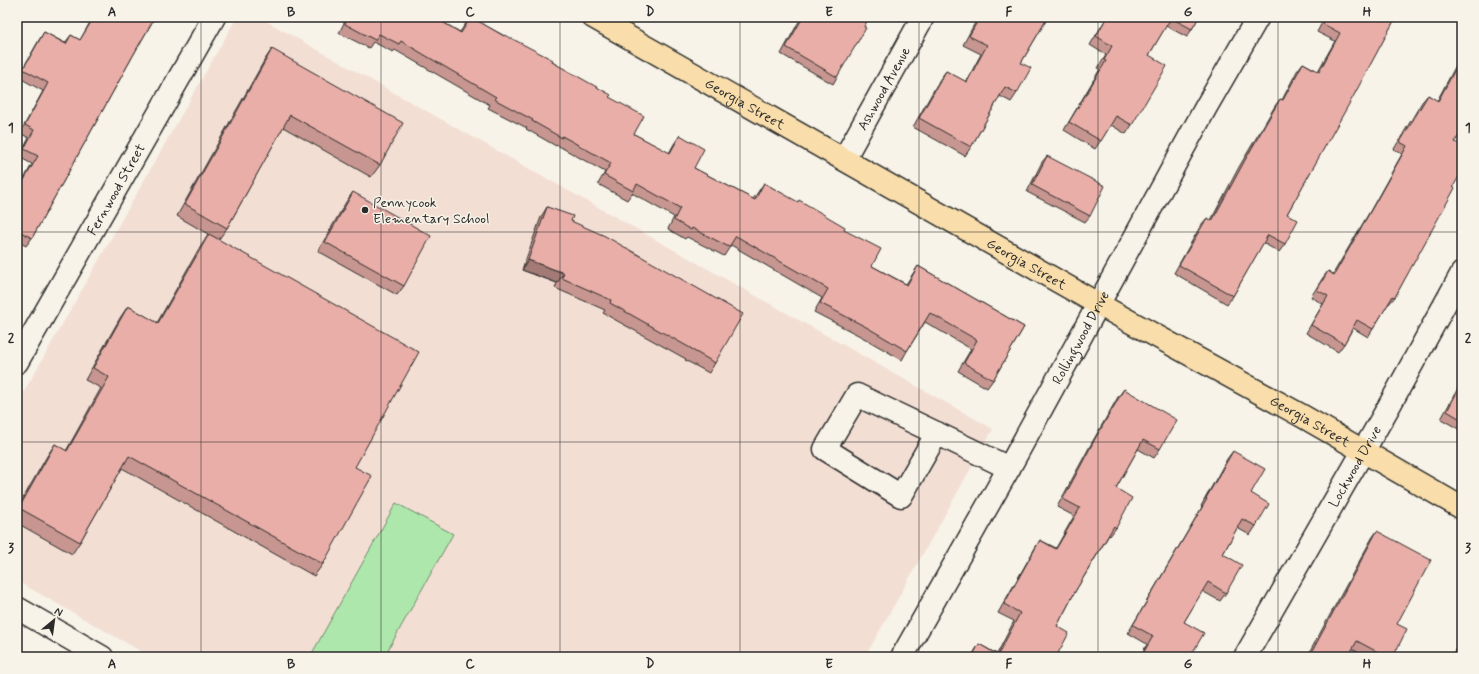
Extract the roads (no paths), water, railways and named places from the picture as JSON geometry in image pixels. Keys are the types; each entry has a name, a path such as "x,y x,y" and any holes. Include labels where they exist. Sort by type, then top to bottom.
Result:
{"main road":[{"name":"Georgia Street","path":"596,18 1098,304 1363,450 1462,508"}],"street":[{"name":"Fernwood Street","path":"17,362 214,17"},
{"name":"Ashwood Avenue","path":"844,159 923,17"},
{"name":"Rollingwood Drive","path":"902,657 1009,468 1206,107 1258,17"},
{"name":"Lockwood Drive","path":"1245,657 1462,274"},
{"path":"937,433 901,496 825,449 857,395 937,433 1009,468"},
{"path":"17,608 102,657"}],"place":[{"name":"Pennycook Elementary School","path":"365,210"}]}
